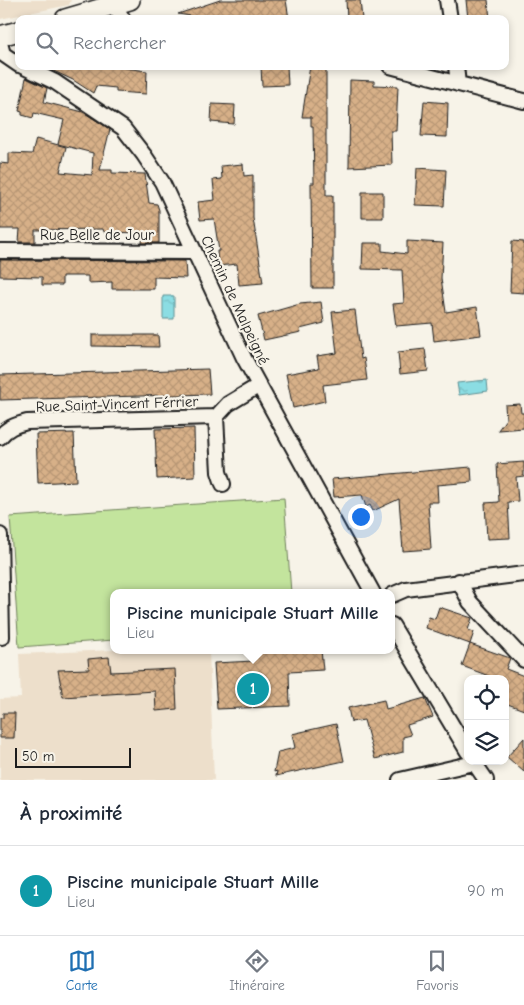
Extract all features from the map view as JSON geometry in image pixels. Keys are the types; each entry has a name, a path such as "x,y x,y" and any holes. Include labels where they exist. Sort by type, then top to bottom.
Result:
{"main road":[{"path":"73,15 91,6 122,8"},
{"path":"0,36 15,32"}],"street":[{"path":"448,0 450,15"},
{"name":"Chemin de Malpeigné","path":"0,43 3,54 15,62"},
{"name":"Chemin de Malpeigné","path":"30,70 55,82 124,128 162,182 258,386 371,589"},
{"path":"405,70 524,101"},
{"path":"456,70 458,84"},
{"name":"Rue Belle de Jour","path":"0,251 194,252"},
{"name":"Rue Saint-Vincent Férrier","path":"0,437 16,425 26,422 216,417 228,404 258,386"},
{"path":"216,417 219,472 223,484"},
{"path":"0,535 2,637"},
{"path":"395,594 406,589 524,574"},
{"path":"459,581 470,602 524,660"},
{"path":"395,629 464,746"},
{"path":"400,780 464,761"},
{"path":"476,765 486,780"}],"shaded area":[{"path":"0,0 71,0 69,5 0,19"},
{"path":"110,650 110,654 209,654 214,780 0,780 0,699 21,698 19,654"}],"green space":[{"path":"284,498 291,589 110,589 110,640 19,647 10,517"}],"water":[{"path":"163,296 174,296 174,319 163,319"},
{"path":"487,380 488,391 459,395 457,383"}],"building":[{"path":"220,0 286,0 288,15 184,15 178,14"},
{"path":"346,0 360,0 362,15 347,15"},
{"path":"466,0 488,0 490,15 468,15"},
{"path":"52,70 147,71 146,94 116,92 116,88 96,86 93,93 73,80"},
{"path":"261,70 287,70 288,85 262,86"},
{"path":"309,70 326,70 326,195 333,195 333,288 312,288 311,183 314,183 313,126 311,126 311,117 302,117"},
{"path":"26,78 47,88 44,102 83,112 110,129 100,170 112,170 112,173 145,174 149,203 157,204 159,210 159,243 142,243 143,233 104,232 103,229 35,230 35,242 19,242 20,229 0,229 0,163 9,164 9,153 32,154 36,139 66,147 60,172 92,175 93,153 58,144 64,120 34,113 33,118 22,115 22,112 19,111"},
{"path":"350,80 374,81 374,85 398,86 396,131 391,131 392,165 349,167"},
{"path":"424,101 448,103 447,137 421,136"},
{"path":"212,104 235,105 234,124 211,122"},
{"path":"243,164 244,176 253,175 253,218 263,283 239,285 237,264 218,266 217,251 219,251 214,219 200,220 198,202 215,200 213,180 222,179 221,166"},
{"path":"417,168 446,170 444,206 415,205"},
{"path":"362,192 383,192 383,218 362,218"},
{"path":"407,241 443,243 441,278 446,312 477,307 481,335 434,341 432,323 396,326 393,304 404,303 402,270 362,269 363,243 382,243 382,251 407,254"},
{"path":"512,241 524,242 524,293 510,292"},
{"path":"0,260 185,261 186,278 154,277 154,289 112,289 112,282 88,283 88,276 62,276 62,285 42,285 42,277 0,276"},
{"path":"321,302 324,323 300,329 301,332 264,340 258,316 300,304"},
{"path":"355,310 361,359 364,358 367,380 323,385 325,401 293,408 286,374 319,368 317,356 337,353 332,312"},
{"path":"92,335 158,335 159,347 92,346"},
{"path":"425,349 428,371 400,374 398,352"},
{"path":"208,369 210,394 0,400 0,375"},
{"path":"520,404 521,413 524,413 524,428 498,430 506,419 505,405"},
{"path":"194,428 195,477 157,479 155,429"},
{"path":"74,433 76,481 38,483 36,434"},
{"path":"524,462 524,476 516,477 518,501 508,502 510,538 487,539 485,503 499,502 497,464"},
{"path":"471,467 472,482 437,485 438,502 428,502 431,549 403,551 399,499 373,511 370,505 366,507 362,495 334,497 332,479"},
{"path":"439,607 472,618 468,630 474,632 470,644 426,628 429,617 435,619"},
{"path":"470,644 510,658 506,669 524,676 524,710 509,704 509,675 486,675 462,666"},
{"path":"253,654 321,654 323,670 289,672 290,706 217,709 214,663 254,661"},
{"path":"109,657 111,672 175,669 177,709 156,711 155,691 63,697 58,670 89,669 88,659"},
{"path":"425,698 433,717 407,725 411,735 403,737 403,752 375,759 364,720 351,722 348,708 384,700 386,709"},
{"path":"3,713 15,713 14,738 0,738 0,718 3,718"},
{"path":"336,724 344,761 276,776 277,771 274,772 278,752 295,748 292,734"},
{"path":"524,738 524,772 509,759 509,755"}],"place":[{"name":"Piscine municipale Stuart Mille","path":"253,689"}]}
